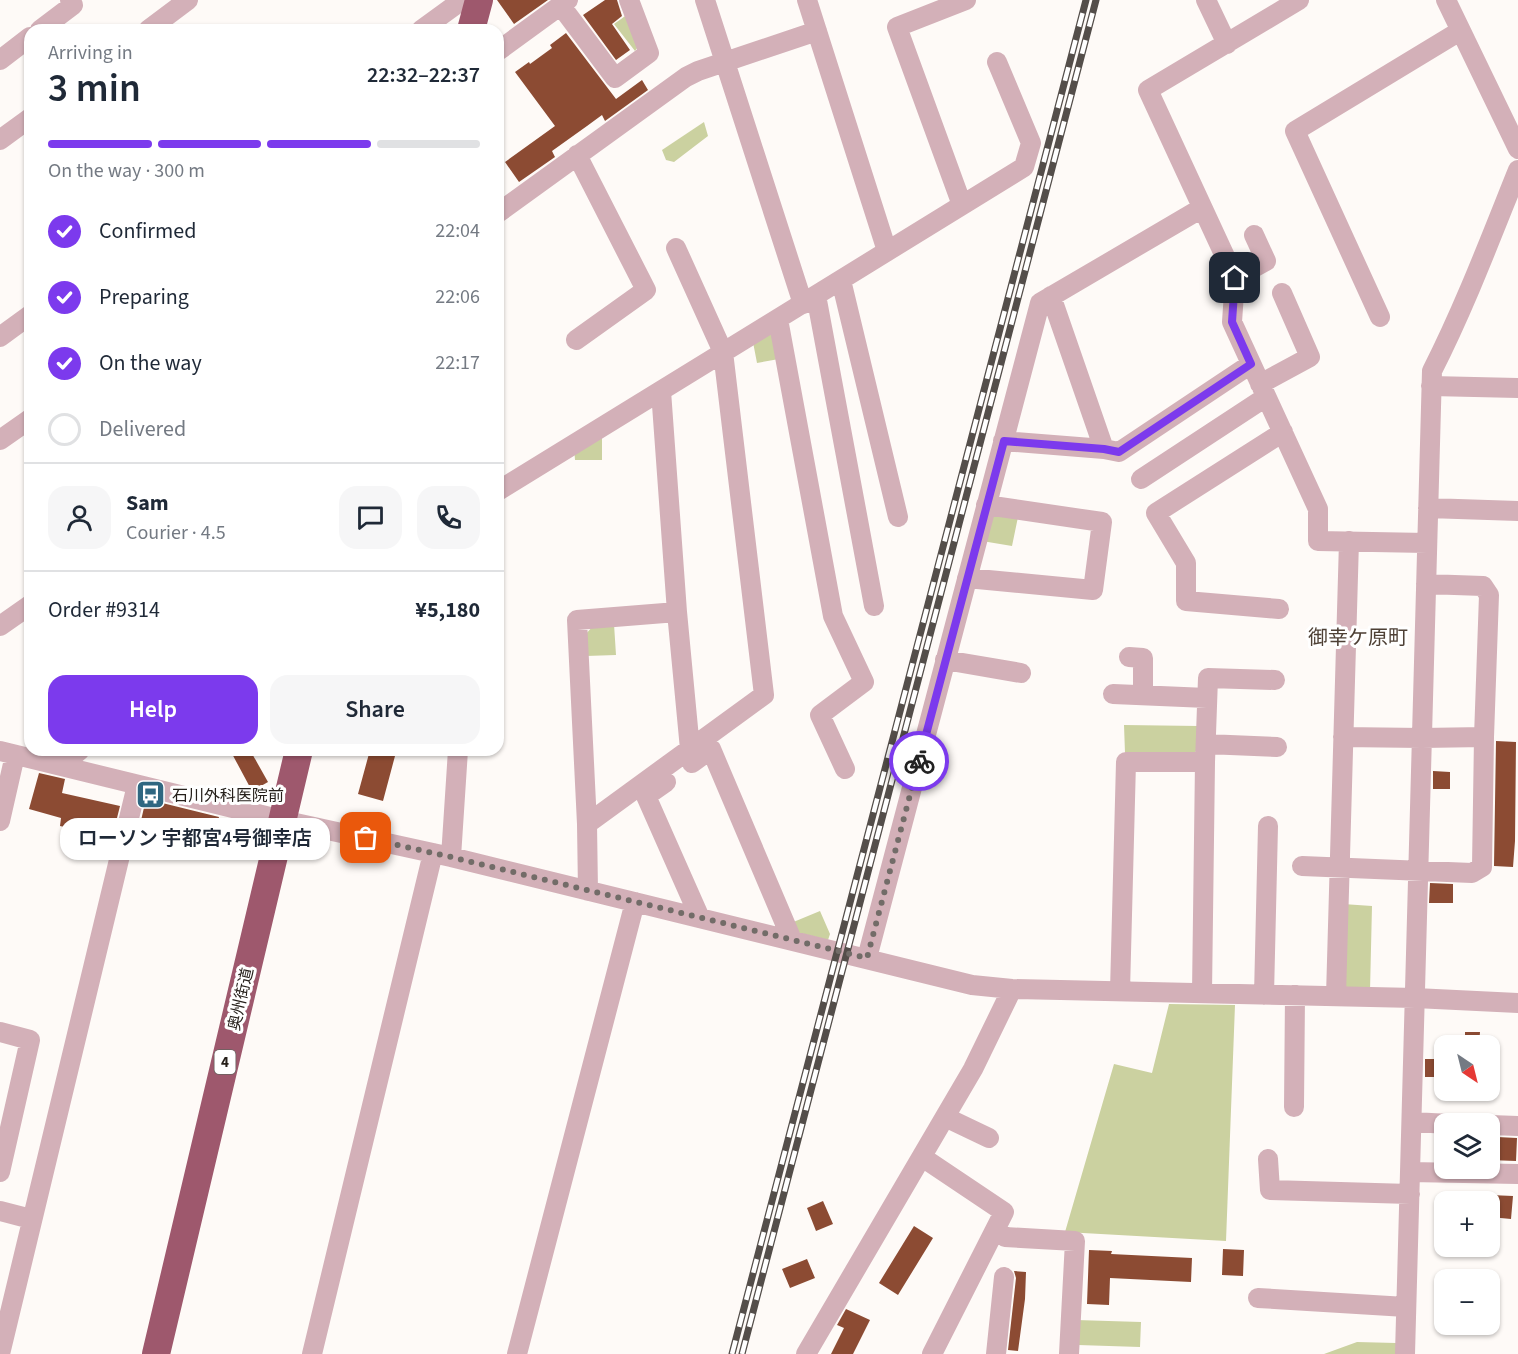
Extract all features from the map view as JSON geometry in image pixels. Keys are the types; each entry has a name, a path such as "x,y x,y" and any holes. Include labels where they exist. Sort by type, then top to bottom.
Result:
{"highway":[{"name":"奥州街道","path":"156,1354 298,756"}],"street":[{"path":"47,24 73,5 70,0"},
{"path":"156,24 188,0"},
{"path":"504,47 564,3 615,78 649,53 629,0"},
{"path":"705,0 809,299 874,606"},
{"path":"807,0 887,251"},
{"path":"962,205 897,27 966,0"},
{"path":"1206,0 1227,44"},
{"path":"1299,0 1148,90 1235,278 1232,322 1318,509 1318,541 1427,543"},
{"path":"1446,0 1518,149"},
{"path":"429,24 461,1 476,13"},
{"path":"504,209 686,77 817,31"},
{"path":"1380,317 1295,131 1460,31"},
{"path":"0,60 24,42"},
{"path":"504,487 1024,167 1031,143 997,62"},
{"path":"0,140 24,122"},
{"path":"576,340 646,290 577,155"},
{"path":"1405,1354 1432,371 1472,283 1518,170"},
{"path":"867,958 1040,303 1202,208"},
{"path":"1235,278 1266,261 1254,235"},
{"path":"587,824 764,695 723,352 676,248"},
{"path":"841,280 898,517"},
{"path":"1141,479 1310,357 1282,293"},
{"path":"1051,296 1104,449"},
{"path":"0,337 24,319"},
{"path":"778,319 833,616 864,682 820,715 845,769"},
{"path":"1004,441 1119,452 1251,364"},
{"path":"1431,386 1518,388"},
{"path":"661,391 677,612 690,749"},
{"path":"0,440 24,423"},
{"path":"1279,609 1186,601 1186,562 1156,513 1282,432"},
{"path":"967,578 1093,590 1102,522 987,505"},
{"path":"1428,508 1518,511"},
{"path":"1336,996 1348,542"},
{"path":"1302,866 1472,873 1482,867 1489,595 1483,586 1426,584"},
{"path":"0,626 24,609"},
{"path":"588,891 577,620 677,612"},
{"path":"1129,657 1143,658 1143,695"},
{"path":"945,660 1021,674"},
{"path":"1202,993 1208,678 1275,680"},
{"path":"1113,694 1208,698"},
{"path":"1343,736 1484,737"},
{"path":"1120,991 1126,762 1277,747"},
{"path":"700,918 646,796 711,749 792,940"},
{"path":"0,821 8,753 282,820 442,855 972,984 1012,989 1415,998 1518,1003"},
{"path":"61,766 73,756"},
{"path":"312,1354 442,855 457,756"},
{"path":"0,1354 8,1287 31,1219 136,785"},
{"path":"1264,995 1268,826"},
{"path":"517,1354 635,902"},
{"path":"806,1354 973,1069 1012,989"},
{"path":"1294,1107 1295,995"},
{"path":"0,1032 30,1040 0,1172"},
{"path":"945,1117 989,1138"},
{"path":"1412,1122 1434,1123"},
{"path":"1500,1125 1518,1126"},
{"path":"922,1156 1004,1212 932,1354"},
{"path":"1268,1159 1270,1190 1410,1194"},
{"path":"1410,1172 1518,1174"},
{"path":"0,1211 31,1219"},
{"path":"996,1228 1005,1237 1075,1241 1069,1354"},
{"path":"996,1354 1004,1277"},
{"path":"1258,1298 1407,1307"}],"green space":[{"path":"628,14 638,47 635,51 614,24"},
{"path":"704,122 708,136 674,162 666,160 662,150"},
{"path":"774,330 779,359 757,363 752,337"},
{"path":"602,430 602,460 575,460 574,447"},
{"path":"993,514 1018,517 1012,546 982,541"},
{"path":"614,624 616,655 586,656 585,635 593,626"},
{"path":"1124,725 1199,726 1199,749 1194,753 1125,753"},
{"path":"1343,904 1372,906 1370,991 1339,989"},
{"path":"820,911 830,934 828,940 796,932 791,923"},
{"path":"1169,1004 1235,1005 1226,1241 1065,1232 1114,1064 1152,1073"},
{"path":"1076,1320 1141,1322 1140,1347 1078,1345"},
{"path":"1357,1342 1396,1343 1396,1354 1324,1354"}],"building":[{"path":"497,0 548,0 514,24"},
{"path":"605,0 617,0 622,16 612,24 630,50 616,60 583,15"},
{"path":"566,33 616,99 642,80 648,90 605,121 602,115 552,151 555,157 519,182 505,162 555,126 515,72 552,48 550,45"},
{"path":"1496,741 1516,742 1513,867 1494,866"},
{"path":"233,756 253,756 268,782 252,791"},
{"path":"368,756 395,756 383,801 358,794"},
{"path":"1433,771 1450,772 1450,789 1433,789"},
{"path":"39,773 65,779 62,793 120,806 112,838 60,826 61,818 29,809"},
{"path":"146,799 219,817 210,859 136,842"},
{"path":"1430,883 1453,884 1453,903 1429,903"},
{"path":"1465,1032 1480,1032 1480,1035 1465,1035"},
{"path":"1425,1059 1434,1059 1434,1077 1425,1077"},
{"path":"1500,1137 1517,1138 1516,1161 1500,1160"},
{"path":"1500,1195 1513,1196 1511,1219 1500,1218"},
{"path":"823,1201 833,1224 816,1231 807,1208"},
{"path":"914,1226 933,1238 898,1295 879,1283"},
{"path":"1223,1249 1244,1250 1243,1276 1222,1275"},
{"path":"1089,1250 1112,1251 1111,1254 1192,1258 1191,1282 1110,1278 1109,1305 1087,1304"},
{"path":"807,1259 815,1278 790,1288 782,1269"},
{"path":"1014,1271 1026,1272 1018,1351 1008,1350 1016,1278"},
{"path":"846,1309 870,1320 853,1354 831,1354 844,1328 837,1325"}],"railway":[{"path":"732,1354 1086,0"},
{"path":"742,1354 1096,0"}],"way so far":[{"path":"366,838 867,958 919,761"}],"place":[{"name":"石川外科医院前","path":"151,795"},
{"name":"ローソン 宇都宮4号御幸店","path":"366,838"}],"district":[{"name":"御幸ケ原町","path":"1358,637"}],"route":[{"path":"919,761 1004,441 1119,452 1251,364 1232,322 1235,278"}]}
